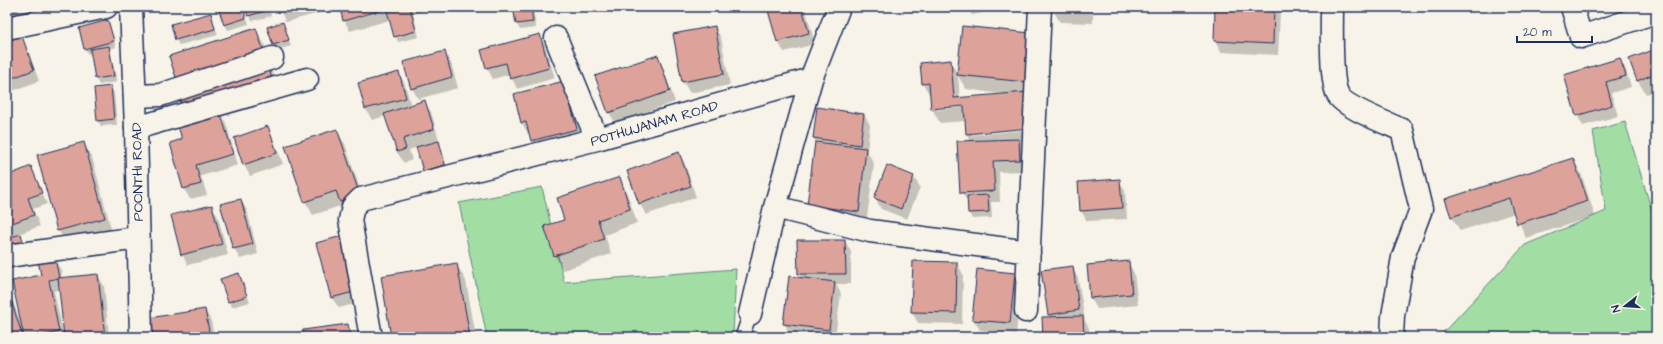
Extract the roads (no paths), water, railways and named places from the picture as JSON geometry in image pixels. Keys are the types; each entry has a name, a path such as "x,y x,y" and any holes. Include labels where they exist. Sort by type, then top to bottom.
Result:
{"street":[{"path":"7,28 106,7"},
{"name":"POONTHI ROAD","path":"131,7 136,128 141,337"},
{"path":"750,314 776,207 810,79 839,7"},
{"path":"1026,311 1040,7"},
{"path":"1332,7 1334,83 1338,96 1346,103 1402,130 1421,209 1403,257 1393,316 1392,337"},
{"path":"1572,7 1581,37 1656,12"},
{"path":"556,38 597,139"},
{"path":"135,96 160,95 272,58"},
{"name":"POTHUJANAM ROAD","path":"371,337 350,220 353,206 361,199 597,139 810,79"},
{"path":"136,128 307,80"},
{"path":"776,207 870,230 1029,252"},
{"path":"7,256 138,238"}],"lane":[{"path":"742,337 750,314"}]}
